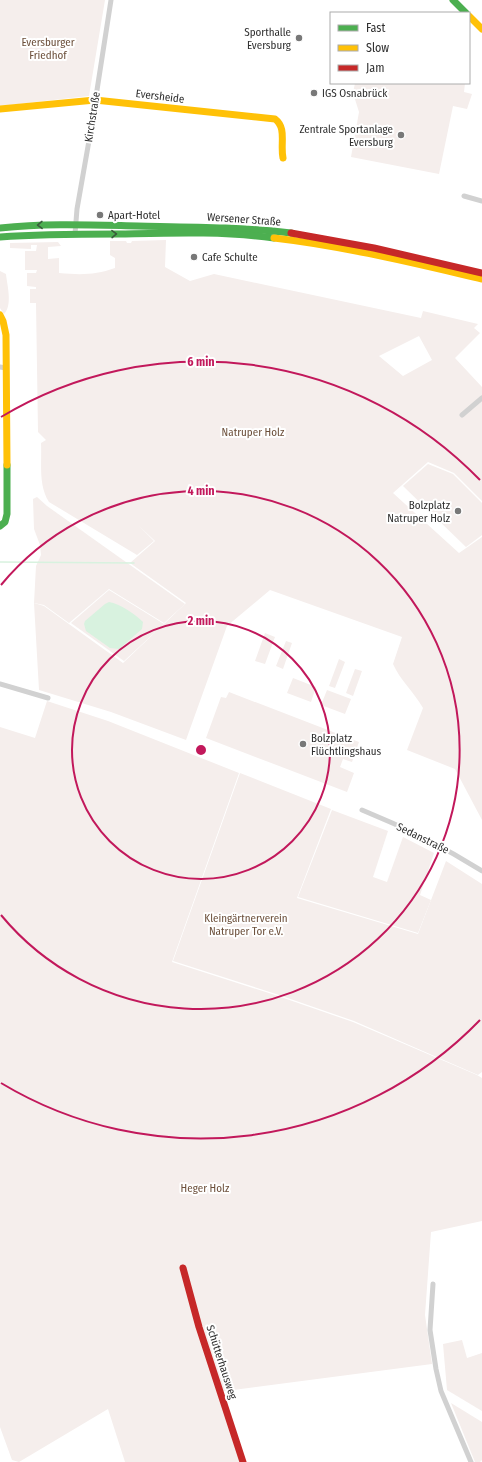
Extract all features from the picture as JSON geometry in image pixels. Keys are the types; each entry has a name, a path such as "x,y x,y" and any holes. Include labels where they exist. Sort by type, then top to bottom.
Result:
{"main road":[{"path":"453,0 465,12"},
{"path":"470,17 482,28"},
{"name":"Eversheide","path":"0,109 95,100 275,119 281,124 282,128 281,145 283,158"},
{"name":"Wersener Straße","path":"0,228 75,225 202,227 266,230 325,239 482,273"},
{"name":"Wersener Straße","path":"0,237 75,234 190,233 266,237 325,245 482,279"},
{"path":"0,315 5,328 3,368 4,478 8,514 3,525 0,526"},
{"name":"Schütterhausweg","path":"183,1268 199,1327 243,1462"}],"street":[{"name":"Kirchstraße","path":"75,234 77,209 111,0"},
{"path":"464,196 482,201"},
{"path":"462,416 482,398"},
{"path":"0,684 48,698"},
{"name":"Sedanstraße","path":"362,810 436,844 482,871"},
{"path":"433,1284 430,1330 436,1369 441,1392 471,1462"}],"green space":[{"name":"Eversburger Friedhof","path":"0,0 105,0 89,96 0,106"},
{"name":"Zentrale Sportanlage Eversburg","path":"355,84 465,84 464,92 472,94 467,109 453,106 439,174 351,157 359,112 353,93"},
{"name":"Natruper Holz","path":"166,240 165,267 190,281 214,274 421,318 423,311 478,324 474,328 480,333 455,358 482,387 482,501 454,473 428,462 393,493 459,553 482,537 482,820 455,769 407,750 423,708 399,675 393,664 402,637 270,590 227,626 186,740 111,712 39,690 34,603 44,606 123,663 186,603 130,563 155,541 138,525 154,541 137,555 49,502 43,488 41,474 41,443 46,440 38,432 36,303 30,303 30,289 36,289 36,287 27,286 27,273 36,273 37,270 25,270 25,251 36,251 37,245 31,245 31,249 10,248 10,243 58,242 61,246 48,247 48,259 59,258 59,273 81,274 101,272 115,268 115,258 110,255 110,241 126,241 127,243 131,243 132,241","holes":["419,336 432,360 403,376 379,356"]},
{"path":"0,271 6,274 9,295 7,310 4,314 0,308"},
{"path":"428,464 453,474 482,503 482,535 466,547 403,486"},
{"path":"37,497 47,506 185,604 164,623 109,589 69,623 44,605 34,603 36,566 41,555 40,545 34,529 33,499"},
{"path":"109,590 164,624 124,661 71,623"},
{"path":"265,633 275,637 265,664 255,661"},
{"path":"286,641 292,643 283,669 276,666"},
{"path":"339,659 345,662 335,688 329,686"},
{"path":"355,669 362,671 353,696 346,693"},
{"path":"293,678 316,687 311,702 287,693"},
{"path":"327,690 351,699 345,714 321,705"},
{"path":"229,692 359,742 352,762 343,759 340,767 354,773 347,792 206,738 221,697 226,698"},
{"name":"Heger Holz","path":"47,701 108,721 239,773 172,962 353,1022 482,1078 482,1221 431,1232 425,1315 432,1364 218,1392 240,1462 125,1462 108,1409 19,1462 12,1460 0,1427 0,727 35,738"},
{"name":"Kleingärtnerverein Natruper Tor e.V.","path":"240,773 331,809 297,898 418,934 446,861 482,884 482,1072 478,1075 354,1021 173,961"},
{"path":"332,810 388,831 373,877 387,882 403,837 434,853 420,895 431,900 418,933 298,897"},
{"path":"462,1340 467,1358 482,1353 482,1411 447,1390 443,1344"},
{"path":"451,1403 482,1422 482,1460 480,1462 475,1462"}],"shaded area":[{"path":"109,602 127,610 143,622 142,629 119,649 110,648 86,631 84,624 85,621"}],"waterway":[{"path":"0,562 134,563"}],"traffic: fast":[{"path":"453,0 465,12"},
{"path":"0,228 34,225 86,225 214,228 291,233"},
{"path":"0,237 59,234 196,233 235,234 274,238"},
{"path":"0,526 5,522 7,514 7,465"}],"traffic: slow":[{"path":"470,17 482,29"},
{"path":"0,109 95,100 275,119 281,127 283,158"},
{"path":"274,238 352,250 482,279"},
{"path":"0,315 6,335 7,465"}],"traffic: jam":[{"path":"291,233 374,248 482,273"},
{"path":"183,1268 199,1327 243,1462"}],"place":[{"name":"Sporthalle Eversburg","path":"299,38"},
{"name":"IGS Osnabrück","path":"314,93"},
{"name":"Zentrale Sportanlage Eversburg","path":"401,135"},
{"name":"Apart-Hotel","path":"100,215"},
{"name":"Cafe Schulte","path":"194,257"},
{"name":"Bolzplatz Natruper Holz","path":"458,511"},
{"name":"Bolzplatz Flüchtlingshaus","path":"303,744"}]}
